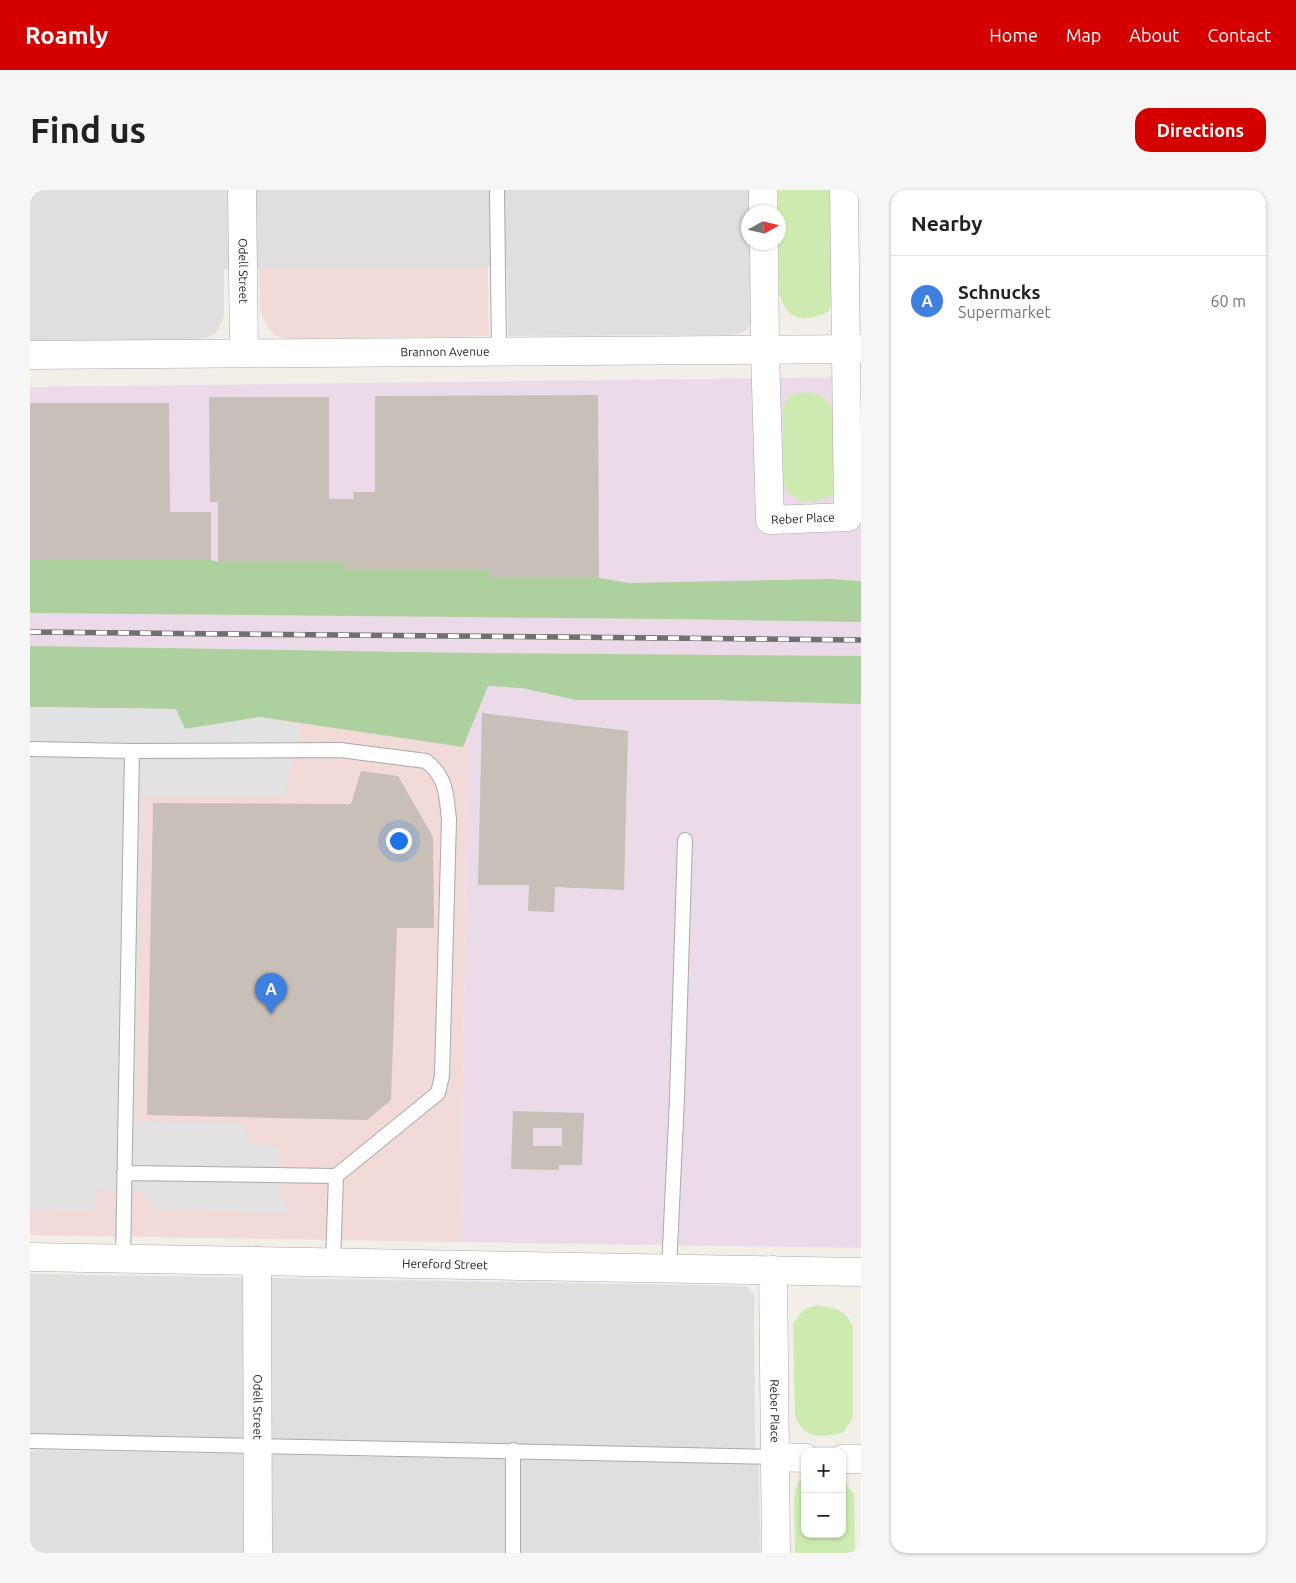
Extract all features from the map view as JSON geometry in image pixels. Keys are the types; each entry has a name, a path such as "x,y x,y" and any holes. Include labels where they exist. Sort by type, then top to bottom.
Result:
{"street":[{"name":"Odell Street","path":"242,190 244,353"},
{"path":"763,190 764,205"},
{"name":"Reber Place","path":"764,250 770,520 848,516 853,349 844,190"},
{"name":"Brannon Avenue","path":"30,355 853,349"},
{"name":"Hereford Street","path":"30,1257 861,1272"},
{"name":"Odell Street","path":"256,1261 258,1553"},
{"name":"Reber Place","path":"772,1270 776,1553"},
{"path":"775,1457 801,1458"},
{"path":"846,1459 861,1459"}],"lane":[{"path":"497,190 499,352"},
{"path":"30,749 132,751 340,750 426,761 438,770 445,788 449,819 442,1076 438,1093 336,1176 124,1173"},
{"path":"124,1259 132,751"},
{"path":"669,1268 678,1098 685,840"},
{"path":"333,1262 336,1176"},
{"path":"30,1441 775,1457"},
{"path":"513,1450 513,1553"}],"shaded area":[{"path":"30,190 756,190 756,205 741,205 741,250 756,250 753,323 746,330 738,334 508,336 507,267 259,267 224,269 224,315 217,332 206,338 187,341 30,342"},
{"path":"259,267 488,267 489,336 282,338 274,335 266,325 260,310"},
{"path":"861,377 861,1248 461,1242 468,685 30,674 30,387"},
{"path":"30,674 468,685 461,1242 30,1235"},
{"path":"30,707 176,709 185,729 260,717 301,725 284,796 142,796 136,1121 242,1124 250,1144 280,1147 279,1193 290,1213 153,1208 144,1192 95,1190 94,1211 30,1209"},
{"path":"30,1274 746,1286 755,1295 755,1450 30,1435"},
{"path":"30,1450 759,1464 760,1553 30,1553"}],"green space":[{"path":"778,190 832,190 833,300 828,312 811,318 797,317 786,309 782,302 779,292 779,250 786,250 786,205 778,205"},
{"path":"805,392 822,396 830,404 837,420 839,481 832,495 816,502 801,501 789,493 783,483 783,409 790,395"},
{"path":"30,560 344,562 344,570 490,570 490,578 599,578 629,583 828,579 861,581 861,622 30,613"},
{"path":"30,646 472,653 861,656 861,704 713,700 576,700 522,688 488,686 463,747 260,717 184,729 175,709 30,707"},
{"path":"817,1305 839,1310 846,1316 853,1327 853,1417 844,1432 821,1436 808,1433 803,1429 795,1415 793,1324 803,1310"},
{"path":"801,1480 801,1538 846,1538 846,1485 854,1494 855,1553 795,1553 794,1497 798,1482"}],"building":[{"path":"598,395 599,578 490,578 490,570 344,570 344,562 218,562 218,502 210,502 209,397 329,397 329,499 354,499 353,492 375,492 375,396"},
{"path":"30,403 169,403 170,512 211,512 211,560 30,560"},
{"path":"482,713 628,731 624,890 555,887 554,912 528,911 529,885 478,885"},
{"path":"361,771 398,776 433,837 434,928 397,928 391,1100 367,1120 147,1115 153,803 351,804"},
{"path":"513,1111 584,1113 582,1165 559,1165 559,1170 511,1169","holes":["533,1128 562,1128 562,1146 533,1146"]}],"railway":[{"path":"30,632 861,640"}],"place":[{"name":"Schnucks","path":"271,1014"}]}
